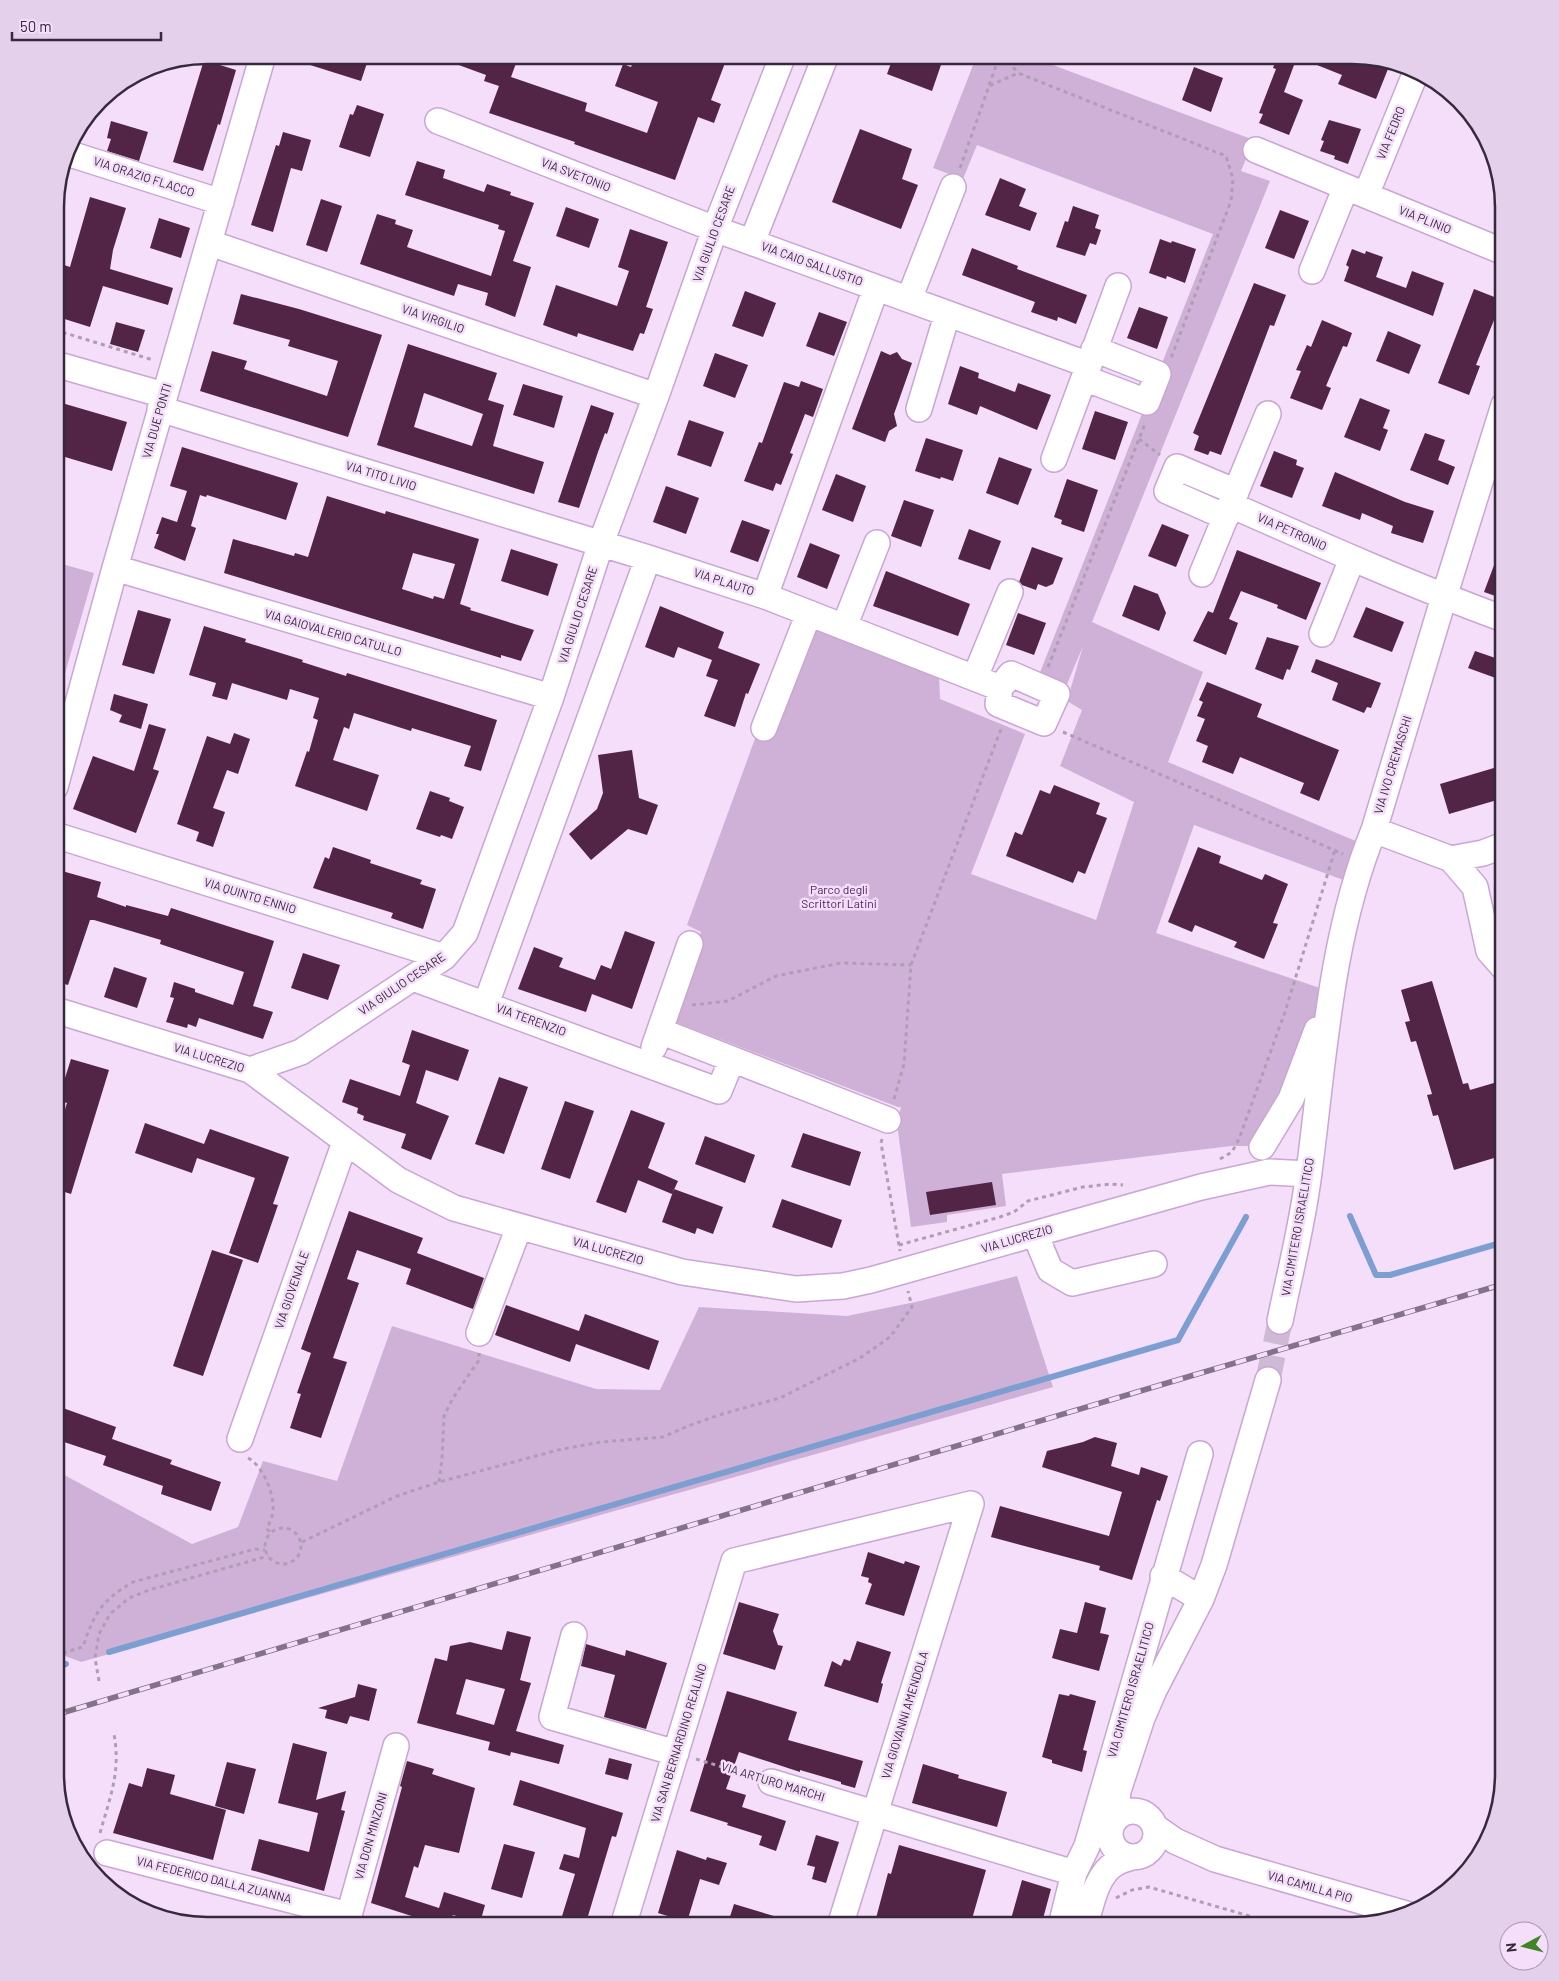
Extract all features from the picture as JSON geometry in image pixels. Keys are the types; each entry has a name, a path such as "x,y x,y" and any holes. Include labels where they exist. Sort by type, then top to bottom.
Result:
{"street":[{"name":"VIA DUE PONTI","path":"64,754 162,402 210,243 260,64"},
{"name":"VIA GIULIO CESARE","path":"250,1070 301,1052 444,957 465,933 551,698 602,543 715,229 779,64"},
{"path":"752,242 822,64"},
{"name":"VIA FEDRO","path":"1356,191 1413,78"},
{"name":"VIA SVETONIO","path":"438,121 715,229"},
{"name":"VIA PLINIO","path":"1256,150 1495,248"},
{"name":"VIA ORAZIO FLACCO","path":"74,155 221,202"},
{"path":"909,299 954,187"},
{"path":"1312,271 1356,191"},
{"name":"VIA CAIO SALLUSTIO","path":"715,229 909,299 948,315 1089,364"},
{"name":"VIA VIRGILIO","path":"210,243 656,396"},
{"path":"1054,459 1118,286"},
{"path":"765,596 876,288"},
{"path":"919,409 948,315"},
{"name":"VIA TITO LIVIO","path":"64,367 162,402 602,543"},
{"path":"1202,574 1268,414"},
{"name":"VIA IVO CREMASCHI","path":"1314,1132 1331,993 1361,862 1374,830 1444,597 1495,467"},
{"name":"VIA PETRONIO","path":"1231,505 1352,559 1495,616"},
{"name":"VIA PLAUTO","path":"602,543 765,596 975,677 1044,724"},
{"path":"844,627 877,543"},
{"path":"486,1004 648,558"},
{"path":"1322,634 1352,559"},
{"name":"VIA GAIOVALERIO CATULLO","path":"115,568 551,698"},
{"path":"975,677 1010,592"},
{"path":"764,728 809,613"},
{"path":"1005,698 1011,674 1057,694 1044,724"},
{"path":"1374,830 1451,859 1475,887 1489,951 1495,958"},
{"name":"VIA QUINTO ENNIO","path":"64,838 444,957"},
{"path":"1451,859 1483,853 1495,848"},
{"path":"648,1064 690,944"},
{"name":"VIA TERENZIO","path":"413,978 719,1091 732,1059"},
{"name":"VIA LUCREZIO","path":"1262,1147 1291,1099 1331,993"},
{"name":"VIA LUCREZIO","path":"64,1013 250,1070 344,1142 398,1180 454,1208 682,1272 796,1289 843,1286 903,1271 1201,1187 1269,1172 1309,1174"},
{"path":"660,1031 888,1120"},
{"name":"VIA LUCREZIO","path":"1201,1187 1262,1147 1285,1125 1297,1125 1314,1132"},
{"name":"VIA CIMITERO ISRAELITICO","path":"1280,1321 1309,1174 1314,1132"},
{"name":"VIA GIOVENALE","path":"241,1436 344,1142"},
{"path":"479,1333 519,1226"},
{"path":"1035,1234 1050,1270 1072,1283 1154,1264"},
{"name":"VIA CIMITERO ISRAELITICO","path":"1113,1827 1118,1791 1130,1751 1154,1690 1201,1599 1214,1565 1268,1380"},
{"name":"VIA CIMITERO ISRAELITICO","path":"1063,1917 1074,1873 1087,1846 1163,1576 1200,1454"},
{"name":"VIA SAN BERNARDINO REALINO","path":"626,1917 734,1561 970,1504"},
{"name":"VIA GIOVANNI AMENDOLA","path":"843,1917 970,1504"},
{"path":"1163,1576 1201,1599"},
{"path":"574,1635 552,1717 676,1752"},
{"name":"VIA DON MINZONI","path":"348,1917 396,1746"},
{"name":"VIA CIMITERO ISRAELITICO","path":"1130,1751 1134,1797 1147,1819"},
{"name":"VIA ARTURO MARCHI","path":"771,1782 1074,1873"},
{"path":"1087,1846 1113,1827 1126,1812 1147,1819 1156,1840 1141,1854 1116,1863 1103,1875 1088,1917"},
{"name":"VIA CAMILLA PIO","path":"1147,1819 1175,1841 1215,1859 1394,1910"},
{"path":"1113,1827 1111,1842 1119,1852 1141,1854"},
{"name":"VIA FEDERICO DALLA ZUANNA","path":"103,1847 337,1917"},
{"name":"VIA CAMILLA PIO","path":"1141,1854 1215,1859"}],"path":[{"path":"989,86 998,64"},
{"path":"1010,64 1018,73"},
{"path":"64,333 173,366"},
{"path":"302,1542 397,1496 439,1482 558,1450 601,1442 663,1437 722,1414 780,1398 860,1358 890,1338 912,1306 903,1271 881,1143 904,1064 911,965 1005,698"},
{"path":"1044,724 1361,862"},
{"path":"1217,1161 1232,1152 1239,1139 1286,1012 1292,985 1335,850"},
{"path":"668,1008 728,1001 776,976 841,963 911,965"},
{"path":"899,1245 1000,1217 1014,1212 1028,1201 1083,1187 1111,1184 1125,1185"},
{"path":"439,1482 444,1416 453,1398 479,1360 479,1333"},
{"path":"241,1436 247,1435 240,1456 250,1459 259,1467 272,1496 273,1511 267,1529 270,1532"},
{"path":"282,1527 295,1530 302,1542 301,1554 289,1564 275,1563 265,1550 265,1542 270,1532 282,1527"},
{"path":"64,1653 84,1647 90,1624 98,1610 120,1590 133,1582 256,1549 265,1550"},
{"path":"99,1681 95,1658 99,1634 110,1614 129,1598 150,1590 268,1556"},
{"path":"103,1847 117,1771 117,1751 114,1734"},
{"name":"VIA ARTURO MARCHI","path":"676,1752 771,1782"},
{"path":"1109,1902 1132,1890 1150,1886 1254,1917"}],"green space":[{"name":"Parco degli Scrittori Latini","path":"973,64 1050,64 1254,140 1241,171 1270,181 1092,622 1203,672 1168,762 1370,847 1357,885 1194,825 1156,933 1323,989 1310,1038 1252,1146 1231,1146 1002,1174 1006,1206 947,1215 947,1222 911,1227 897,1124 901,1107 672,1021 701,932 687,925 756,736 768,740 812,623 939,675 940,699 1025,734 971,874 1096,920 1134,802 1060,766 1082,710 1067,701 1083,646 1063,694 1037,680 1213,234 977,145 963,179 933,168"},
{"path":"64,565 94,573 64,677"},
{"path":"1017,1276 1053,1387 81,1662 64,1655 64,1475 192,1544 238,1527 263,1461 337,1481 392,1326 596,1389 660,1390 699,1307 847,1316 920,1301"}],"building":[{"path":"203,64 217,64 236,70 220,125 218,124 203,171 173,162"},
{"path":"307,64 367,64 361,81"},
{"path":"456,64 516,64 511,77 587,103 585,111 647,133 658,102 615,86 623,64 631,67 632,64 725,64 711,100 721,104 714,123 698,117 675,180 574,144 575,142 489,113 499,86 484,81 486,75"},
{"path":"891,64 941,64 932,91 887,74"},
{"path":"1275,64 1294,64 1284,92 1303,100 1289,135 1259,123 1263,114 1259,113 1276,69 1273,68"},
{"path":"1314,64 1361,64 1388,69 1376,99 1338,84 1342,75"},
{"path":"1194,67 1223,78 1211,112 1182,100"},
{"path":"357,105 384,114 370,157 339,147 350,114 353,115"},
{"path":"1329,120 1361,129 1348,164 1334,159 1335,156 1320,151 1324,141 1321,140"},
{"path":"111,121 148,132 139,161 107,151 111,139 107,138"},
{"path":"860,129 912,149 902,179 918,185 901,229 832,202"},
{"path":"283,132 311,140 302,171 291,168 273,232 251,225 276,145 279,146"},
{"path":"417,161 445,170 443,178 484,192 487,184 511,192 510,195 534,203 513,261 531,267 515,317 485,305 488,293 458,284 454,296 360,264 377,214 396,220 395,224 413,230 407,247 491,276 505,231 498,229 499,225 405,195"},
{"path":"1000,178 1026,189 1019,206 1037,213 1030,231 985,215"},
{"path":"90,197 126,208 113,250 110,269 173,288 168,305 103,286 90,327 64,319 64,265 70,267"},
{"path":"321,199 342,206 327,252 306,245"},
{"path":"1073,206 1099,215 1095,228 1101,230 1096,245 1090,243 1085,256 1056,247 1065,221 1068,222"},
{"path":"566,207 599,219 589,248 556,236"},
{"path":"1280,210 1309,221 1294,259 1265,248"},
{"path":"159,218 190,228 181,258 150,248"},
{"path":"630,229 668,242 646,307 653,309 644,334 640,333 633,351 578,333 577,337 543,325 556,285 617,306 629,271 618,267"},
{"path":"1160,239 1196,249 1185,283 1167,276 1166,279 1149,273"},
{"path":"972,248 1018,266 1017,269 1087,295 1076,324 1058,317 1057,321 1031,312 1035,302 962,275"},
{"path":"1352,249 1365,254 1366,251 1383,257 1376,277 1406,288 1412,271 1444,283 1433,316 1344,281 1349,267 1346,265"},
{"path":"1254,283 1286,295 1274,326 1270,325 1221,455 1210,451 1208,455 1194,450 1199,436 1193,433"},
{"path":"1474,289 1495,297 1495,318 1476,365 1480,366 1469,395 1438,383"},
{"path":"745,291 776,303 763,337 732,326"},
{"path":"241,294 299,309 382,335 348,437 200,391 212,351 247,361 244,369 327,396 338,361 288,346 290,340 233,324"},
{"path":"1139,307 1168,317 1157,349 1127,338"},
{"path":"819,312 847,322 834,356 806,346"},
{"path":"1322,320 1352,333 1347,347 1343,346 1326,386 1331,388 1322,410 1290,398 1301,371 1296,370 1307,345 1311,347"},
{"path":"116,322 145,330 138,352 110,344"},
{"path":"1388,331 1421,345 1409,374 1376,361"},
{"path":"408,344 497,373 488,400 504,405 493,446 544,462 534,494 377,445","holes":["424,393 483,414 472,446 414,427"]},
{"path":"881,351 890,355 897,352 902,359 912,363 894,414 897,426 889,431 885,442 852,429"},
{"path":"715,353 748,365 735,398 703,386"},
{"path":"960,366 979,373 978,378 1015,392 1018,383 1051,395 1037,430 980,406 977,415 948,404"},
{"path":"801,381 823,389 813,417 805,414 790,453 793,454 781,485 776,483 773,491 744,481 759,442 762,443 784,382 799,387"},
{"path":"523,384 563,396 554,428 513,415"},
{"path":"1360,398 1390,410 1383,428 1388,430 1380,451 1344,437"},
{"path":"64,404 127,422 112,471 64,457"},
{"path":"591,405 614,413 598,452 579,508 558,502"},
{"path":"1095,411 1128,422 1115,460 1082,449"},
{"path":"689,420 724,432 711,467 677,455"},
{"path":"1425,433 1445,440 1438,460 1455,467 1448,485 1410,470"},
{"path":"926,438 963,450 953,481 915,471"},
{"path":"182,447 298,483 286,520 207,495 206,497 200,495 191,526 196,528 185,561 154,548 159,534 156,534 162,517 177,522 187,491 170,486"},
{"path":"1274,451 1297,460 1296,465 1304,468 1292,498 1260,486"},
{"path":"999,457 1032,469 1018,505 986,493"},
{"path":"1335,472 1405,502 1434,511 1423,543 1391,533 1393,526 1362,513 1360,520 1322,506"},
{"path":"836,474 866,486 853,522 822,510"},
{"path":"1067,479 1098,490 1084,532 1061,524 1062,520 1054,517"},
{"path":"666,486 699,498 686,534 653,522"},
{"path":"327,496 385,514 386,511 479,539 460,604 471,608 470,610 534,630 521,661 501,655 501,658 224,573 233,539 294,556 295,553 308,557","holes":["413,553 455,564 444,599 434,596 433,599 402,589"]},
{"path":"904,500 934,510 921,547 891,536"},
{"path":"742,520 770,530 758,562 730,552"},
{"path":"1162,524 1189,535 1176,567 1148,556"},
{"path":"969,529 1001,541 990,570 958,559"},
{"path":"810,543 840,555 827,589 797,577"},
{"path":"1032,547 1063,558 1053,584 1046,587 1038,584 1036,590 1019,582"},
{"path":"511,549 558,564 548,596 501,581"},
{"path":"1237,550 1321,583 1306,620 1277,608 1278,605 1241,591 1229,619 1238,623 1226,655 1193,641 1208,611 1213,613"},
{"path":"1495,563 1495,596 1484,592"},
{"path":"886,571 970,604 958,636 873,606"},
{"path":"1134,585 1158,594 1166,613 1159,631 1122,616"},
{"path":"660,606 724,632 718,648 760,664 748,694 746,693 735,727 704,716 718,680 706,676 712,660 678,647 674,658 645,647"},
{"path":"1366,607 1404,622 1392,652 1353,637"},
{"path":"138,610 171,619 154,674 122,665"},
{"path":"1018,613 1046,623 1034,655 1006,645"},
{"path":"204,626 246,639 245,642 303,660 302,662 346,676 347,673 497,720 481,771 464,766 471,746 412,728 411,731 354,713 349,729 344,727 333,760 379,775 367,811 295,786 307,751 309,752 318,720 313,718 319,698 290,689 287,700 232,683 227,700 212,696 216,683 189,675"},
{"path":"1267,637 1299,646 1290,670 1287,669 1283,680 1255,669"},
{"path":"1475,651 1495,658 1495,678 1468,668"},
{"path":"1316,659 1381,683 1371,708 1367,707 1364,713 1332,700 1338,683 1311,672"},
{"path":"1207,682 1262,704 1257,717 1339,750 1319,801 1300,793 1304,783 1240,757 1233,774 1202,762 1208,746 1196,741 1205,719 1197,716 1203,702 1199,700"},
{"path":"114,694 148,704 141,729 119,722 122,715 110,710"},
{"path":"149,724 166,729 153,769 159,771 136,833 73,809 93,756 134,771"},
{"path":"234,733 250,739 238,774 227,770 213,808 225,812 213,847 196,841 199,832 177,824 207,736 230,744"},
{"path":"632,750 639,798 658,805 647,835 628,829 591,860 569,834 597,809 603,793 598,755"},
{"path":"1495,768 1495,801 1449,814 1440,784"},
{"path":"1054,785 1100,803 1096,814 1107,818 1085,874 1078,871 1073,883 1006,856 1015,832 1022,835 1040,790 1050,794"},
{"path":"430,791 450,798 449,801 464,807 452,839 416,829"},
{"path":"333,847 371,860 370,863 422,880 420,884 436,889 423,929 391,918 393,913 313,888 325,857 329,859"},
{"path":"1198,847 1221,856 1219,863 1262,880 1265,874 1288,884 1273,923 1278,924 1264,959 1234,947 1237,942 1195,925 1192,932 1168,922"},
{"path":"64,872 101,882 97,897 126,907 126,905 168,916 171,908 274,941 253,1006 273,1012 263,1039 199,1018 196,1027 188,1024 187,1028 166,1022 174,998 170,997 174,982 195,989 195,992 233,1005 244,972 160,944 161,940 94,920 90,920 68,985 64,984"},
{"path":"625,931 655,942 632,1009 592,994 586,1012 518,989 534,947 563,958 559,967 595,980 601,965 611,969"},
{"path":"303,953 340,965 328,1000 291,988"},
{"path":"114,967 147,978 137,1008 104,997"},
{"path":"1432,981 1463,1084 1468,1083 1470,1090 1495,1083 1495,1158 1454,1170 1438,1115 1433,1116 1427,1095 1432,1094 1416,1041 1411,1042 1405,1022 1410,1021 1401,990"},
{"path":"412,1030 469,1050 458,1081 426,1070 416,1103 449,1116 431,1160 401,1148 406,1134 363,1120 364,1116 357,1113 358,1108 342,1102 350,1079 400,1096 410,1065 402,1062"},
{"path":"71,1059 109,1070 71,1194 64,1192 64,1113 67,1103 64,1102 64,1081"},
{"path":"499,1077 528,1087 504,1154 475,1144"},
{"path":"565,1101 594,1111 570,1179 541,1169"},
{"path":"631,1110 665,1123 648,1168 678,1181 672,1194 638,1180 626,1213 596,1202"},
{"path":"145,1123 204,1144 210,1129 289,1157 273,1204 278,1205 258,1263 229,1253 255,1178 197,1158 192,1173 135,1153"},
{"path":"803,1133 861,1152 850,1186 791,1167"},
{"path":"705,1136 755,1155 745,1183 695,1164"},
{"path":"992,1182 996,1205 930,1215 926,1192"},
{"path":"674,1189 723,1207 713,1234 697,1228 695,1234 662,1222"},
{"path":"782,1199 842,1220 832,1248 772,1227"},
{"path":"349,1211 423,1238 417,1253 484,1278 473,1309 406,1284 411,1269 357,1250 347,1279 359,1283 333,1358 347,1362 321,1438 290,1428 301,1394 297,1393 311,1353 301,1349"},
{"path":"212,1250 243,1260 203,1376 173,1366"},
{"path":"506,1305 579,1331 585,1314 659,1341 649,1370 576,1344 570,1362 495,1335"},
{"path":"64,1408 116,1427 112,1439 172,1460 170,1464 221,1482 211,1511 161,1494 163,1486 103,1465 106,1456 64,1442"},
{"path":"1095,1437 1117,1443 1111,1466 1139,1475 1141,1467 1168,1476 1160,1501 1157,1500 1132,1580 1099,1570 1100,1566 991,1537 1000,1506 1109,1536 1122,1492 1042,1467 1047,1451"},
{"path":"868,1552 904,1564 905,1561 920,1566 904,1616 865,1604 872,1584 868,1582 869,1578 861,1576"},
{"path":"739,1602 779,1614 773,1631 778,1645 783,1646 775,1670 723,1654"},
{"path":"1085,1602 1106,1608 1100,1633 1109,1635 1099,1671 1052,1658 1060,1629 1077,1633"},
{"path":"507,1631 531,1637 520,1680 531,1683 516,1731 564,1745 559,1764 511,1752 510,1756 488,1750 490,1742 417,1723 435,1658 447,1661 450,1646 470,1642 502,1650","holes":["466,1679 505,1689 494,1725 456,1714"]},
{"path":"857,1641 891,1652 881,1683 883,1684 878,1703 824,1686 832,1661 841,1666 844,1659 850,1661"},
{"path":"586,1644 625,1656 626,1650 667,1663 646,1729 604,1717 615,1675 581,1666"},
{"path":"358,1684 377,1689 369,1721 350,1716 347,1724 325,1718 327,1710 318,1708 355,1697"},
{"path":"727,1691 797,1712 788,1740 863,1761 855,1788 841,1784 841,1782 800,1770 800,1772 739,1752 726,1789 746,1795 742,1807 786,1821 776,1851 759,1845 762,1836 690,1811"},
{"path":"1059,1694 1069,1696 1070,1694 1096,1701 1083,1750 1087,1751 1082,1772 1052,1763 1052,1760 1042,1757"},
{"path":"293,1743 327,1752 316,1800 346,1791 341,1810 345,1811 324,1891 251,1870 259,1839 309,1852 318,1813 278,1803"},
{"path":"609,1758 632,1764 628,1780 605,1774"},
{"path":"407,1761 434,1769 432,1774 475,1788 459,1853 425,1845 418,1868 414,1866 405,1897 439,1908 444,1892 485,1905 482,1917 460,1917 453,1915 452,1917 415,1917 371,1903 402,1787 400,1786"},
{"path":"227,1762 256,1769 244,1814 215,1806"},
{"path":"923,1764 959,1775 958,1778 1007,1792 997,1827 912,1803"},
{"path":"147,1768 175,1775 170,1794 226,1810 213,1860 113,1833 129,1783 142,1787"},
{"path":"520,1780 623,1813 616,1837 612,1836 588,1917 562,1917 575,1874 559,1869 564,1854 579,1858 586,1828 513,1805"},
{"path":"816,1835 839,1842 826,1883 812,1879 815,1867 807,1865"},
{"path":"504,1844 535,1852 522,1898 491,1889"},
{"path":"899,1845 986,1870 973,1917 876,1917 888,1873 891,1874"},
{"path":"677,1850 706,1860 707,1857 727,1863 719,1885 700,1879 689,1917 671,1917 658,1913"},
{"path":"1022,1880 1051,1889 1043,1917 1012,1917"},
{"path":"734,1904 777,1917 730,1917"}],"waterway":[{"path":"1350,1216 1376,1275 1390,1275 1495,1245"},
{"path":"109,1652 1178,1340 1246,1217"}],"tunnel":[{"path":"1268,1380 1280,1321"}],"railway":[{"path":"64,1712 1495,1287"}]}
